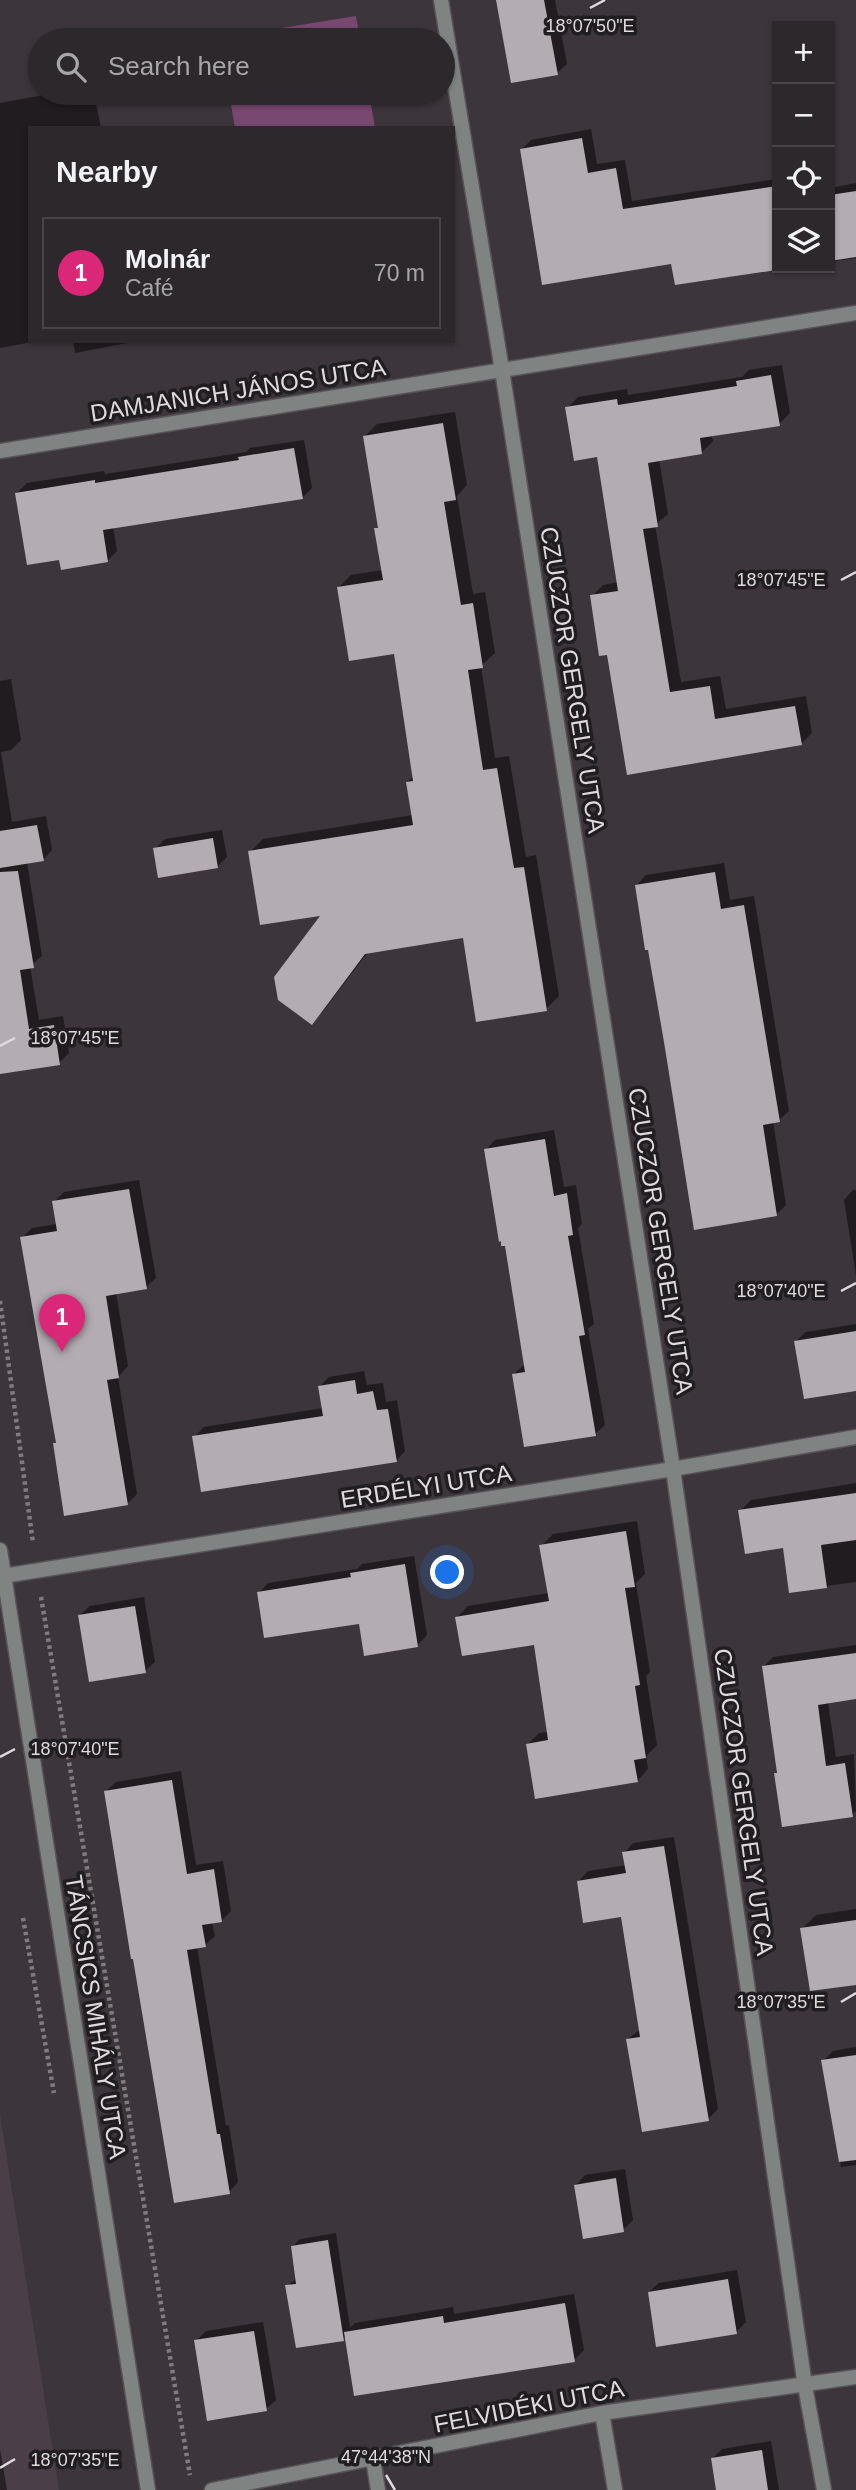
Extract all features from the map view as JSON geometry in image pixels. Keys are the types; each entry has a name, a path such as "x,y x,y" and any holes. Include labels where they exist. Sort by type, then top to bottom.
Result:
{"street":[{"name":"CZUCZOR GERGELY UTCA","path":"442,0 447,28"},
{"name":"CZUCZOR GERGELY UTCA","path":"455,80 673,1469 805,2386 824,2490"},
{"name":"DAMJANICH JÁNOS UTCA","path":"0,451 856,313"},
{"name":"ERDÉLYI UTCA","path":"4,1576 673,1469 856,1437"},
{"name":"TÁNCSICS MIHÁLY UTCA","path":"0,1550 148,2490"},
{"name":"FELVIDÉKI UTCA","path":"212,2490 602,2413 856,2377"},
{"path":"602,2413 615,2490"},
{"path":"373,2459 378,2490"}],"path":[{"path":"0,1301 37,1571 190,2476"}],"shaded area":[{"path":"356,16 358,28 282,28"},
{"path":"231,105 371,105 375,126 235,126"},
{"path":"0,2114 59,2490 0,2490"}],"building":[{"path":"496,0 544,0 558,75 511,83"},
{"path":"582,138 588,173 616,168 623,209 772,187 772,271 675,285 671,264 542,285 520,149"},
{"path":"856,191 856,257 835,260 835,194"},
{"path":"771,375 780,426 700,438 702,454 648,463 658,527 643,529 670,692 710,686 715,719 795,706 802,745 627,775 607,655 599,656 590,595 618,591 597,457 574,461 565,407 617,399 618,405 737,386 736,381"},
{"path":"443,423 456,500 444,502 461,605 473,603 483,668 468,670 483,770 497,768 514,868 524,867 547,1011 476,1022 463,938 365,954 312,1025 278,1000 274,977 320,916 260,925 248,851 413,825 406,782 413,781 394,654 349,661 337,587 383,580 374,528 378,528 363,436"},
{"path":"294,448 303,499 103,530 108,562 61,570 59,560 27,565 15,493 239,460 238,457"},
{"path":"37,825 44,861 0,868 0,831"},
{"path":"213,838 218,868 158,878 153,848"},
{"path":"18,871 34,968 20,970 29,1029 54,1025 60,1065 0,1074 0,872"},
{"path":"715,872 721,909 744,905 780,1122 763,1125 777,1216 694,1230 664,1042 635,885"},
{"path":"545,1139 554,1196 567,1193 573,1235 568,1236 585,1335 579,1336 596,1436 524,1447 512,1374 525,1372 505,1246 501,1246 501,1241 499,1242 484,1149"},
{"path":"129,1189 147,1289 106,1296 119,1378 107,1380 128,1505 64,1516 53,1443 56,1443 20,1237 57,1231 52,1201"},
{"path":"856,1331 856,1391 804,1399 794,1341"},
{"path":"355,1380 357,1394 373,1391 377,1410 388,1409 397,1462 201,1492 192,1436 323,1416 318,1386"},
{"path":"856,1493 856,1540 821,1545 827,1588 789,1593 783,1548 745,1554 738,1510"},
{"path":"626,1531 635,1587 625,1588 640,1685 635,1686 646,1758 634,1760 638,1782 535,1799 526,1744 548,1740 534,1645 462,1656 455,1617 549,1601 539,1545"},
{"path":"405,1564 418,1647 364,1656 359,1624 264,1638 257,1592 351,1577 350,1573"},
{"path":"135,1606 146,1673 89,1682 78,1615"},
{"path":"856,1653 856,1699 818,1705 826,1766 845,1763 853,1817 782,1827 762,1666"},
{"path":"172,1780 187,1874 214,1869 222,1922 202,1925 206,1947 187,1950 217,2134 220,2134 230,2194 174,2203 104,1791"},
{"path":"664,1846 709,2121 642,2132 626,2039 640,2037 621,1917 583,1923 577,1881 626,1873 622,1852"},
{"path":"856,1920 856,1985 810,1991 800,1928"},
{"path":"856,2055 856,2160 839,2162 821,2060"},
{"path":"616,2178 624,2232 583,2239 574,2185"},
{"path":"328,2240 344,2341 296,2348 285,2285 296,2284 291,2246"},
{"path":"728,2279 737,2334 656,2347 648,2292"},
{"path":"565,2303 575,2362 354,2396 344,2332 443,2316 444,2323"},
{"path":"254,2331 267,2411 207,2421 194,2340"},
{"path":"762,2450 768,2490 716,2490 711,2458"}],"place":[{"name":"Molnár","path":"62,1352"}]}
